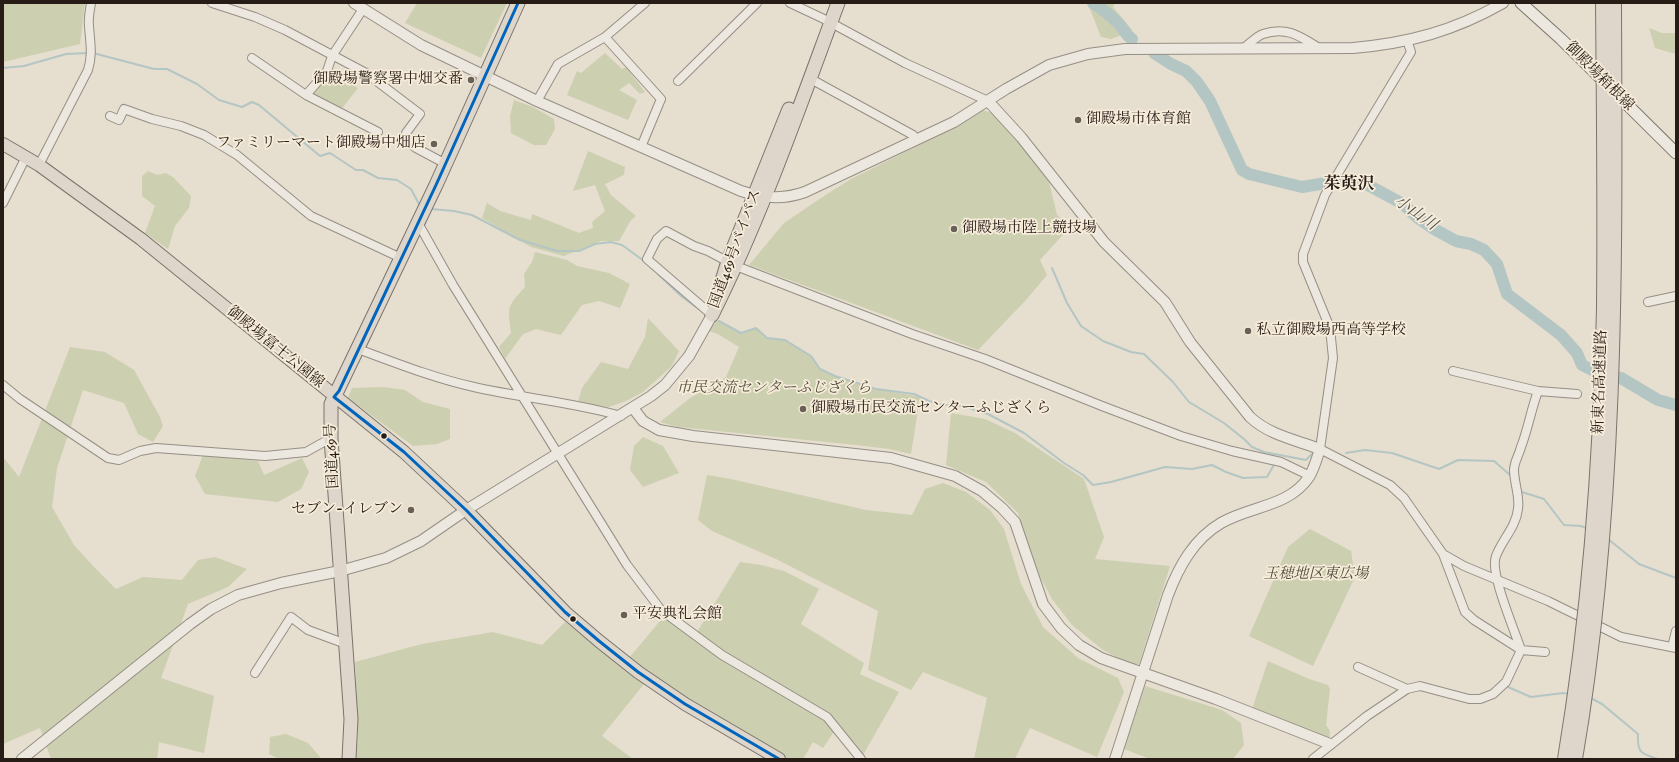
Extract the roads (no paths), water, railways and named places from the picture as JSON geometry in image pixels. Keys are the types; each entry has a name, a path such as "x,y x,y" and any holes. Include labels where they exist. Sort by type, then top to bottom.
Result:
{"highway":[{"name":"国道469号","path":"350,759 351,719 331,438 331,404 446,164 518,3"},
{"name":"国道469号バイパス","path":"712,315 809,78 827,21 830,3"},
{"name":"国道469号バイパス","path":"760,196 827,21 838,3"},
{"name":"新東名高速道路","path":"1565,759 1588,581 1600,409 1604,286 1603,3"},
{"name":"新東名高速道路","path":"1575,759 1582,718 1599,582 1609,432 1614,302 1614,3"}],"main road":[{"name":"御殿場箱根線","path":"1521,3 1561,39 1676,153"},
{"name":"御殿場富士公園線","path":"3,144 39,165 141,239 334,397 404,452 466,510 565,612 638,672 685,704 779,759"}],"street":[{"path":"39,165 88,70 91,60 92,47 89,24 91,3"},
{"path":"212,3 255,17 285,30 366,73 420,114 406,133 407,141 416,148 446,164"},
{"path":"354,3 421,45 486,75 537,101 741,191 760,196 785,197 805,192 954,122 1049,65 1088,54 1125,49 1245,47 1353,48 1382,45 1448,29 1478,17 1503,3"},
{"path":"537,101 558,64 605,36 645,3"},
{"path":"678,81 756,3"},
{"path":"790,3 827,21 905,64 988,101 1022,137 1104,242 1165,302 1190,342 1258,425 1267,430 1320,449 1390,485 1404,498 1443,554 1466,612 1474,620 1521,650 1544,652"},
{"path":"306,95 327,71 332,56 363,9"},
{"path":"1245,47 1262,34 1283,31 1297,34 1319,48"},
{"path":"605,36 661,99 641,147"},
{"path":"1115,759 1142,673 1177,572 1199,540 1226,521 1283,499 1295,492 1310,476 1320,449 1333,358 1330,328 1303,262 1303,254 1325,194 1411,52 1407,40"},
{"path":"252,58 306,95 378,132"},
{"path":"809,78 913,135 916,139"},
{"path":"110,116 119,120 124,109 152,119 181,126 204,135 237,156 310,216 401,258"},
{"path":"3,203 26,157"},
{"path":"418,223 453,285 627,564 661,610 722,655 828,717 861,759"},
{"path":"22,759 190,624 211,609 238,595 281,583 340,572 386,558 421,541 466,510 633,408 665,385 689,356 712,315 647,259 657,239 666,231 732,264 912,334 985,359 1181,436 1232,451 1277,461 1310,476"},
{"path":"1648,302 1676,296"},
{"path":"358,348 431,376 486,390 620,416"},
{"path":"1453,370 1538,391 1577,394"},
{"path":"3,385 20,399 108,458 119,460 140,451 156,448 265,456 306,452 331,438"},
{"path":"1313,759 1366,716 1406,689 1420,686 1469,699 1480,699 1493,694 1506,682 1521,650 1497,580 1495,557 1510,532 1518,511 1519,499 1514,470 1515,462 1521,448 1532,406 1538,391"},
{"path":"633,408 643,421 659,430 693,436 891,458 955,476 982,491 1002,508 1015,522 1043,604 1061,628 1079,645 1101,658 1330,744"},
{"path":"1443,554 1464,566 1548,601 1621,637 1674,648 1676,631"},
{"path":"255,673 291,617 308,630 346,644"},
{"path":"1358,667 1406,689"}],"waterway":[{"name":"小山川","path":"1093,3 1113,18 1132,39"},
{"path":"3,68 24,66 66,54 88,53"},
{"path":"93,53 154,69 167,69 197,84 219,100 242,107 252,102 259,105 320,156 330,153 356,170 363,170 378,178 397,180 411,189 419,204"},
{"name":"小山川","path":"1154,53 1171,64 1186,71 1197,82 1210,101 1242,170 1249,174 1302,187 1350,179 1359,180 1403,204 1418,218 1434,229 1456,241 1471,244 1484,250 1497,264 1507,294 1561,335 1577,353 1582,365 1594,371 1621,378 1658,400 1676,405"},
{"path":"431,209 454,211 472,215 520,240 557,251 579,251 595,244 611,242 622,245 644,261"},
{"path":"1052,268 1067,303 1081,326 1103,341 1131,352 1144,354 1173,382 1189,402 1224,423 1252,447 1264,452 1306,460 1312,454"},
{"path":"659,275 681,296 700,310"},
{"path":"719,321 741,333 756,328 767,338 785,340 811,356 820,369 835,376 876,389 914,394 929,401 943,405 963,406 988,414 1024,433 1064,463 1083,475 1093,485 1111,482 1165,467 1192,469 1212,465 1243,478 1267,477 1275,463"},
{"path":"1346,453 1365,450 1392,453 1439,469 1458,460 1494,461 1510,475"},
{"path":"1522,492 1544,499 1564,525 1581,526 1588,529"},
{"path":"1608,539 1639,564 1676,578"},
{"path":"1508,687 1531,697 1563,693 1569,694"},
{"path":"1589,697 1602,704 1638,734 1638,745 1641,752 1658,759"}],"place":[{"name":"御殿場警察署中畑交番","path":"471,80"},
{"name":"御殿場市体育館","path":"1078,120"},
{"name":"ファミリーマート御殿場中畑店","path":"434,144"},
{"name":"御殿場市陸上競技場","path":"954,229"},
{"name":"私立御殿場西高等学校","path":"1248,331"},
{"name":"御殿場市民交流センターふじざくら","path":"803,409"},
{"name":"セブン-イレブン","path":"411,510"},
{"name":"平安典礼会館","path":"624,615"}],"district":[{"name":"茱萸沢","path":"1349,186"}],"park label":[{"name":"市民交流センターふじざくら","path":"774,389"},
{"name":"玉穂地区東広場","path":"1316,575"}]}
